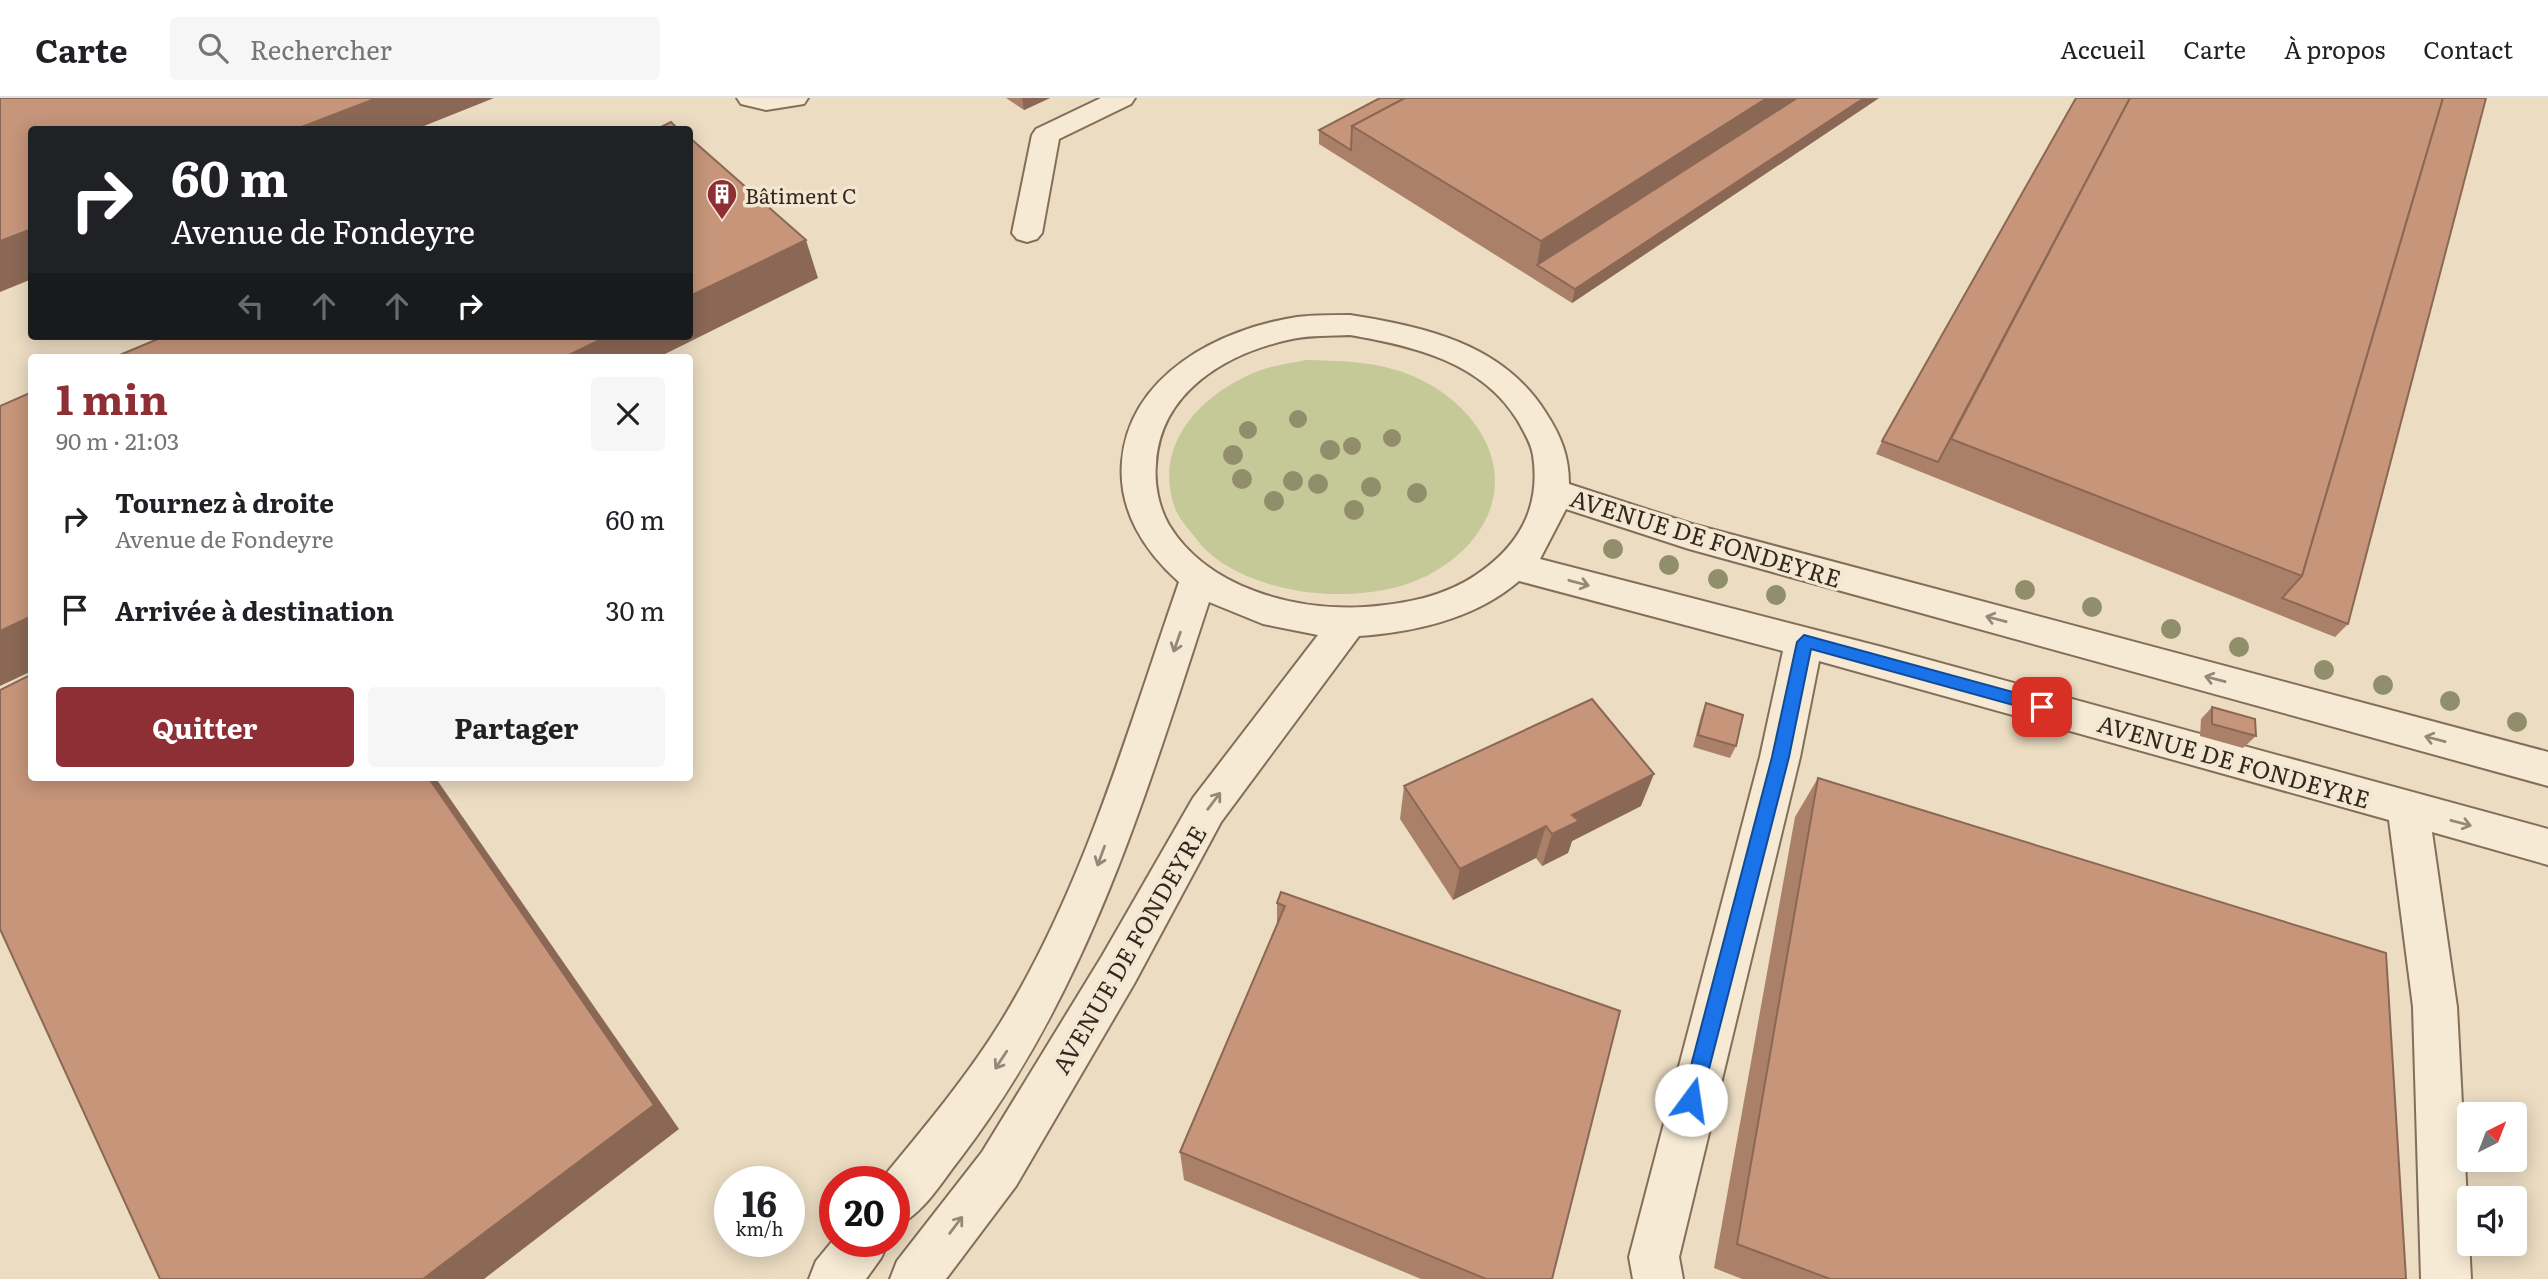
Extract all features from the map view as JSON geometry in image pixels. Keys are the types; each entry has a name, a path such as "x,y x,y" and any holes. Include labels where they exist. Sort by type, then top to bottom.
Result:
{"street":[{"path":"750,98 766,102 795,98"},
{"path":"1027,233 1046,135 1122,98"},
{"name":"AVENUE DE FONDEYRE","path":"1350,325 1404,332 1454,349 1497,375 1530,409 1549,449 1552,491 1546,517 1533,542 1513,566 1482,590 1441,609 1396,620 1348,623 1293,618 1241,602 1199,577 1160,540 1139,498 1137,455 1151,414 1174,383 1207,358 1249,339 1285,330 1350,325"},
{"name":"AVENUE DE FONDEYRE","path":"1552,491 1689,536 2548,769"},
{"name":"AVENUE DE FONDEYRE","path":"1513,566 1804,642 2548,847"},
{"path":"910,1183 972,1104 1033,1010 1090,887 1199,577"},
{"name":"AVENUE DE FONDEYRE","path":"915,1279 999,1169 1118,970 1207,810 1348,623"},
{"path":"1658,1279 1654,1257 1780,757 1804,642"},
{"path":"2408,809 2435,1007 2446,1279"},
{"path":"834,1279 851,1257"}],"green space":[{"path":"1307,360 1363,363 1408,374 1452,399 1477,427 1491,455 1495,482 1491,508 1479,531 1461,552 1439,569 1412,582 1374,592 1335,594 1291,590 1261,582 1219,561 1198,541 1178,515 1170,487 1170,464 1176,443 1187,424 1220,392 1240,380 1266,368"}],"building":[{"path":"0,98 377,98 304,126 28,126 28,230 0,241"},
{"path":"1380,98 1405,98 1352,126 1351,150 1319,130"},
{"path":"1405,98 1767,98 1541,241 1352,126"},
{"path":"1797,98 1864,98 1575,289 1537,265"},
{"path":"2076,98 2130,98 1938,462 1882,441"},
{"path":"2130,98 2443,98 2302,576 1951,439"},
{"path":"2443,98 2486,98 2348,624 2282,598 2302,576"},
{"path":"693,141 806,240 693,295"},
{"path":"155,340 600,340 571,354 122,354"},
{"path":"28,394 28,618 0,631 0,406"},
{"path":"28,676 28,781 431,781 654,1105 423,1279 160,1279 0,929 0,690"},
{"path":"1592,699 1654,774 1572,815 1579,821 1552,834 1546,826 1460,869 1404,786"},
{"path":"1706,703 1743,715 1736,746 1698,735"},
{"path":"2212,707 2255,719 2256,736 2212,724"},
{"path":"1818,778 2386,953 2406,1279 1830,1279 1737,1244"},
{"path":"1281,892 1620,1011 1552,1279 1486,1279 1180,1152 1285,906 1277,903"}],"place":[{"name":"Bâtiment C","path":"722,221"}],"route":[{"path":"1691,1100 1780,757 1804,642 2042,707"}]}
